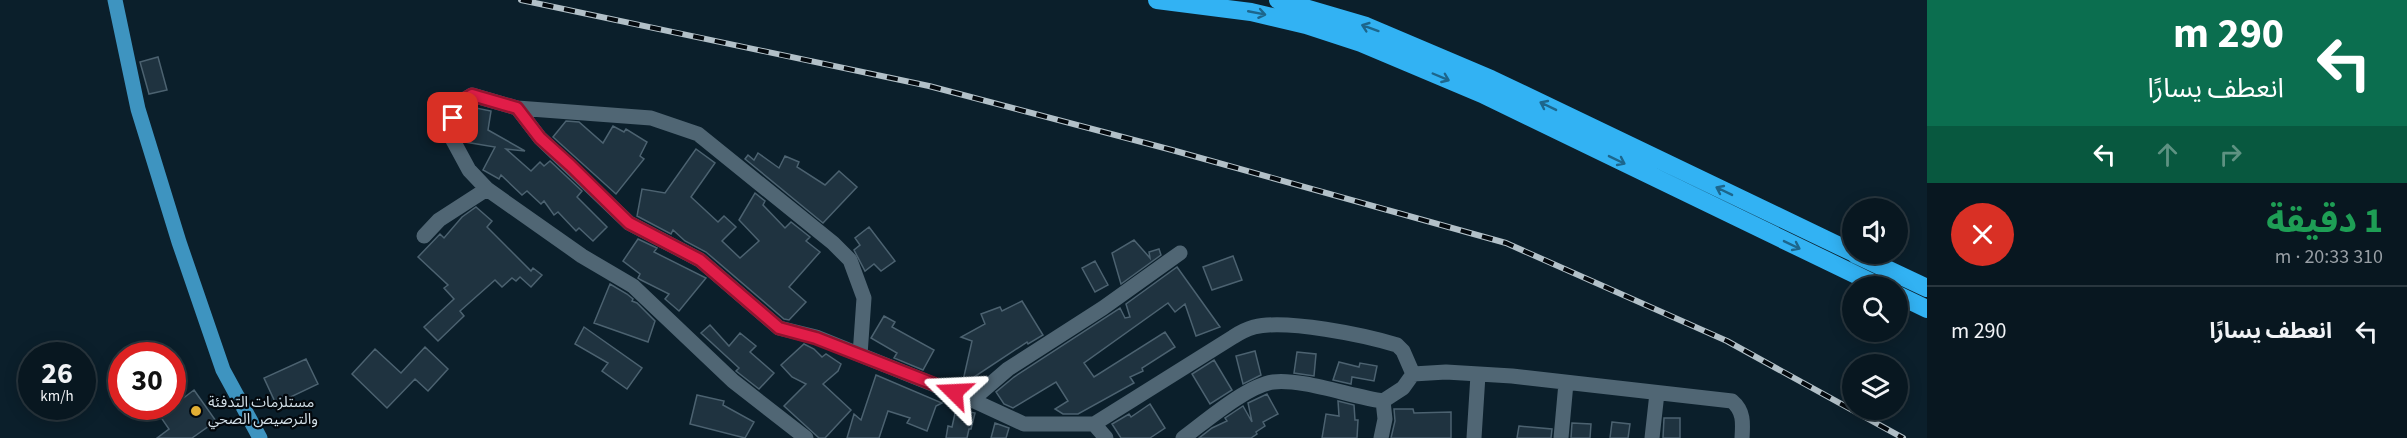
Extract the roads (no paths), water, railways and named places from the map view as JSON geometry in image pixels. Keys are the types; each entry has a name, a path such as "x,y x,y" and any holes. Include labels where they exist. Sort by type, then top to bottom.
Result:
{"highway":[{"path":"1157,0 1223,7 1279,18 1361,43 1482,94 1858,276"},
{"path":"1278,0 1375,30 1491,79 1842,247"},
{"path":"1877,264 1927,288"},
{"path":"1908,300 1927,309"}],"main road":[{"path":"115,0 138,109 179,242 223,370 260,438"}],"street":[{"path":"806,438 733,381 633,286 582,256 487,189 469,170 449,133 457,104 472,95 517,108 651,118 698,134 833,243 850,260 864,298 860,355"},
{"path":"517,108 540,138 629,223 700,260 779,328 816,338 860,355 972,399 1024,424 1094,424 1233,337 1252,327 1273,324 1304,327 1397,345 1403,351 1413,374"},
{"path":"424,236 439,220 487,189"},
{"path":"972,399 1008,369 1103,308 1180,253"},
{"path":"1413,374 1446,372 1512,376 1732,401 1737,405 1743,420 1742,438"},
{"path":"1183,438 1248,391 1274,382 1293,382 1383,401 1403,388 1413,374"},
{"path":"1473,438 1478,375"},
{"path":"1561,438 1566,383"},
{"path":"1652,438 1657,393"},
{"path":"1381,438 1385,419 1383,401"},
{"path":"1094,424 1106,438"}],"railway":[{"path":"521,0 929,86 1172,150 1506,243 1727,341 1903,438"}],"place":[{"name":"مستلزمات التدفئة والترصيص الصحي","path":"196,411"}]}
